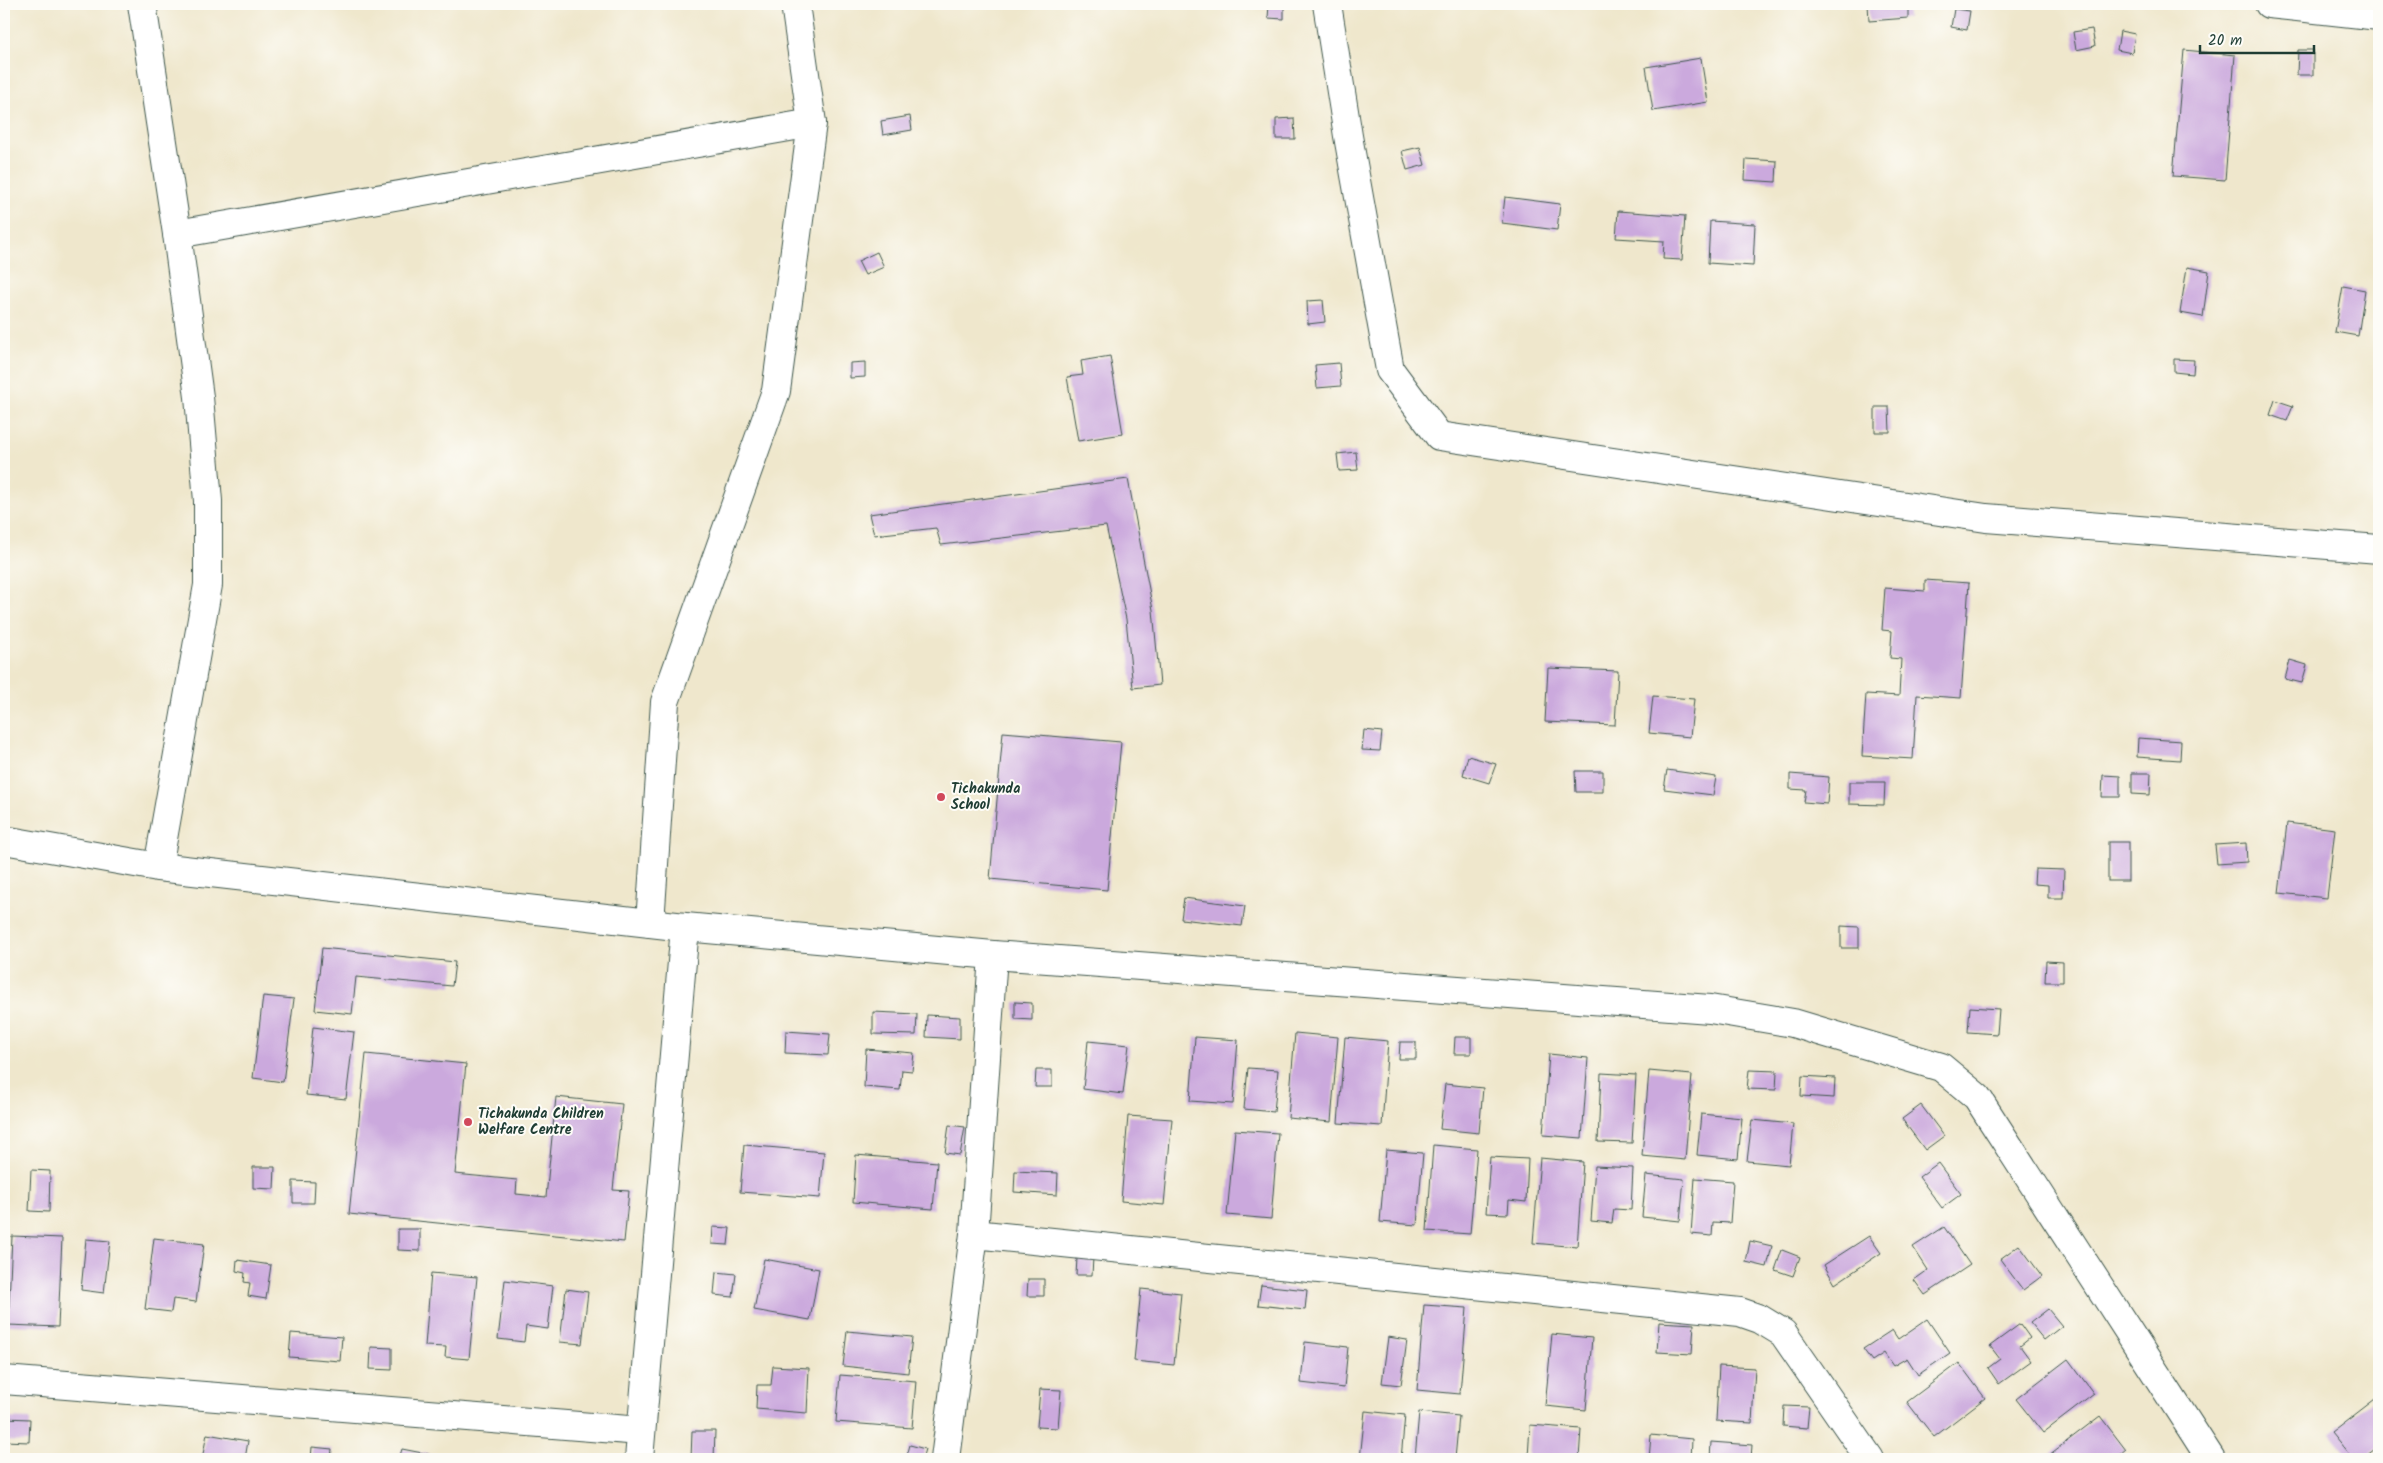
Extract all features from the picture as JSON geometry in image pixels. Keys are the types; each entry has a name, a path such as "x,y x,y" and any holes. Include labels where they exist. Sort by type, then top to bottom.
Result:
{"street":[{"path":"142,4 178,234 199,397 208,500 208,584 158,868"},
{"path":"650,923 666,702 776,391 812,124 795,4"},
{"path":"1328,4 1348,136 1390,370 1439,436 1986,518 2379,549"},
{"path":"2269,4 2379,16"},
{"path":"178,234 812,124"},
{"path":"4,840 158,868 685,928 993,955 1710,1009 1793,1024 1940,1067 1978,1097 2211,1459"},
{"path":"639,1459 685,928"},
{"path":"945,1459 974,1234 993,955"},
{"path":"974,1234 1740,1312 1760,1319 1782,1333 1870,1459"},
{"path":"4,1380 641,1432"}],"building":[{"path":"1868,4 1908,4 1908,18 1869,21"},
{"path":"1269,5 1284,6 1284,19 1268,18"},
{"path":"1954,9 1970,11 1967,30 1951,27"},
{"path":"2092,29 2095,46 2076,50 2073,32"},
{"path":"2120,31 2135,34 2132,53 2117,50"},
{"path":"2184,50 2235,55 2225,180 2173,176"},
{"path":"2298,50 2313,50 2313,75 2297,75"},
{"path":"1701,58 1708,102 1653,111 1646,67"},
{"path":"910,116 912,130 883,135 881,121"},
{"path":"1294,118 1295,139 1276,139 1276,119"},
{"path":"1420,147 1425,165 1407,170 1402,151"},
{"path":"1746,159 1777,161 1776,182 1745,180"},
{"path":"1505,197 1560,204 1557,230 1502,223"},
{"path":"1618,211 1685,216 1682,260 1663,259 1664,241 1616,238"},
{"path":"1710,221 1755,224 1753,266 1708,263"},
{"path":"877,252 884,267 865,275 858,261"},
{"path":"2187,267 2209,271 2203,317 2180,313"},
{"path":"2343,286 2365,290 2358,336 2335,332"},
{"path":"1323,300 1325,322 1308,324 1307,301"},
{"path":"1110,356 1123,434 1078,441 1067,377 1083,375 1081,361"},
{"path":"2174,359 2194,360 2193,374 2174,372"},
{"path":"865,362 865,377 850,378 850,363"},
{"path":"1339,363 1341,386 1317,388 1315,365"},
{"path":"2275,400 2293,406 2287,421 2270,415"},
{"path":"1875,407 1889,407 1890,432 1875,432"},
{"path":"1356,452 1358,470 1339,471 1337,454"},
{"path":"1128,479 1153,610 1160,685 1133,688 1126,619 1106,526 941,545 936,528 874,535 869,514"},
{"path":"1925,580 1969,583 1961,698 1917,695 1913,759 1862,756 1866,694 1899,696 1901,659 1890,658 1892,631 1882,630 1885,588 1925,591"},
{"path":"2290,660 2307,665 2302,683 2285,679"},
{"path":"1548,668 1618,671 1615,725 1545,722"},
{"path":"1653,696 1694,699 1690,737 1649,733"},
{"path":"1364,730 1382,732 1380,751 1362,750"},
{"path":"1003,732 1121,742 1107,890 990,879"},
{"path":"2138,738 2181,741 2180,760 2137,757"},
{"path":"1468,756 1496,764 1489,783 1463,775"},
{"path":"1667,770 1716,777 1713,795 1664,789"},
{"path":"1575,771 1603,771 1603,792 1576,792"},
{"path":"2132,773 2151,773 2150,795 2132,794"},
{"path":"1790,774 1829,777 1827,804 1804,802 1806,790 1790,789"},
{"path":"2103,775 2120,776 2120,797 2102,797"},
{"path":"1849,782 1885,782 1884,805 1849,804"},
{"path":"2287,823 2335,829 2327,898 2279,893"},
{"path":"2108,842 2128,842 2128,881 2108,881"},
{"path":"2246,843 2247,862 2217,864 2215,845"},
{"path":"2035,869 2064,870 2063,898 2048,898 2048,885 2034,884"},
{"path":"1184,898 1245,906 1242,926 1181,919"},
{"path":"1841,926 1859,927 1859,948 1841,948"},
{"path":"322,948 455,962 452,986 356,977 352,1014 315,1010"},
{"path":"2046,961 2063,962 2063,982 2045,982"},
{"path":"263,996 294,999 283,1082 253,1078"},
{"path":"1015,1002 1032,1003 1032,1020 1015,1019"},
{"path":"1970,1007 1999,1009 1997,1034 1968,1032"},
{"path":"873,1012 917,1014 916,1035 873,1034"},
{"path":"927,1015 960,1017 960,1039 926,1037"},
{"path":"313,1027 354,1032 346,1099 306,1095"},
{"path":"786,1031 830,1034 828,1055 785,1053"},
{"path":"1295,1033 1338,1037 1331,1122 1288,1118"},
{"path":"1195,1037 1238,1040 1233,1104 1190,1101"},
{"path":"1345,1037 1388,1041 1382,1126 1338,1123"},
{"path":"1455,1037 1471,1037 1471,1054 1454,1054"},
{"path":"1088,1041 1129,1045 1123,1094 1083,1089"},
{"path":"1400,1042 1416,1042 1416,1059 1399,1059"},
{"path":"866,1049 914,1053 912,1071 902,1070 900,1090 864,1087"},
{"path":"366,1054 466,1064 455,1174 517,1180 516,1194 546,1197 556,1097 622,1104 613,1190 629,1191 624,1242 349,1214"},
{"path":"1549,1054 1588,1058 1582,1138 1543,1135"},
{"path":"1248,1068 1278,1070 1274,1112 1244,1109"},
{"path":"1036,1070 1052,1070 1052,1087 1035,1087"},
{"path":"1749,1070 1777,1071 1776,1090 1747,1089"},
{"path":"1649,1071 1692,1075 1685,1160 1642,1156"},
{"path":"1601,1073 1636,1075 1632,1143 1598,1142"},
{"path":"1802,1076 1835,1078 1834,1098 1801,1096"},
{"path":"1445,1084 1483,1088 1479,1133 1440,1129"},
{"path":"1921,1105 1944,1136 1925,1150 1902,1119"},
{"path":"1701,1114 1742,1118 1738,1159 1697,1155"},
{"path":"1128,1116 1172,1119 1164,1205 1121,1201"},
{"path":"1752,1120 1793,1124 1789,1165 1747,1161"},
{"path":"949,1125 965,1127 960,1155 945,1153"},
{"path":"1235,1130 1278,1133 1271,1219 1227,1215"},
{"path":"744,1145 824,1152 820,1198 740,1192"},
{"path":"1433,1145 1477,1149 1470,1234 1427,1231"},
{"path":"1386,1150 1423,1153 1417,1225 1380,1222"},
{"path":"856,1155 937,1162 933,1209 853,1202"},
{"path":"1490,1157 1528,1159 1526,1202 1509,1200 1508,1214 1486,1213"},
{"path":"1540,1158 1583,1162 1577,1247 1533,1243"},
{"path":"1938,1163 1961,1194 1942,1208 1919,1177"},
{"path":"1595,1166 1633,1168 1631,1210 1614,1209 1612,1223 1591,1221"},
{"path":"253,1167 275,1167 274,1189 253,1188"},
{"path":"31,1170 50,1171 49,1212 29,1211"},
{"path":"1015,1171 1058,1173 1057,1195 1014,1192"},
{"path":"1646,1175 1684,1179 1680,1221 1642,1217"},
{"path":"1695,1178 1733,1181 1730,1223 1713,1222 1712,1236 1691,1234"},
{"path":"293,1181 315,1182 314,1203 293,1203"},
{"path":"713,1227 730,1228 728,1245 712,1244"},
{"path":"1944,1227 1970,1265 1925,1295 1914,1280 1928,1270 1913,1247"},
{"path":"398,1229 420,1229 420,1251 398,1250"},
{"path":"12,1236 62,1238 58,1327 8,1325"},
{"path":"1869,1236 1881,1253 1835,1284 1824,1265"},
{"path":"154,1238 204,1244 196,1302 173,1299 171,1312 145,1309"},
{"path":"86,1239 110,1241 104,1293 81,1290"},
{"path":"1750,1241 1772,1246 1767,1267 1746,1262"},
{"path":"2019,1245 2042,1276 2023,1290 2000,1259"},
{"path":"1782,1250 1800,1257 1793,1276 1775,1270"},
{"path":"1077,1258 1093,1258 1092,1275 1076,1275"},
{"path":"764,1259 819,1269 810,1320 754,1310"},
{"path":"237,1260 271,1265 266,1299 248,1296 250,1283 244,1282 245,1273 236,1271"},
{"path":"716,1272 736,1274 733,1297 714,1295"},
{"path":"431,1273 477,1277 469,1359 445,1357 446,1347 425,1346"},
{"path":"1028,1279 1044,1279 1044,1296 1027,1296"},
{"path":"505,1280 553,1286 548,1329 526,1326 524,1342 498,1339"},
{"path":"1261,1285 1307,1290 1305,1310 1258,1305"},
{"path":"566,1289 588,1292 582,1344 560,1342"},
{"path":"1141,1289 1181,1293 1174,1365 1134,1361"},
{"path":"1424,1305 1467,1308 1460,1394 1417,1390"},
{"path":"2048,1309 2062,1326 2044,1340 2030,1323"},
{"path":"1927,1319 1950,1353 1918,1375 1907,1358 1893,1366 1884,1353 1872,1361 1863,1349 1892,1330 1898,1339"},
{"path":"1659,1322 1694,1324 1692,1354 1657,1352"},
{"path":"2020,1324 2030,1338 2020,1346 2031,1361 1999,1384 1988,1368 2000,1359 1990,1346"},
{"path":"847,1331 912,1337 908,1373 843,1366"},
{"path":"291,1333 342,1337 340,1361 289,1357"},
{"path":"1552,1334 1592,1338 1586,1410 1545,1406"},
{"path":"1388,1337 1407,1340 1401,1385 1382,1383"},
{"path":"1305,1342 1348,1347 1344,1388 1301,1383"},
{"path":"371,1347 392,1348 392,1370 370,1369"},
{"path":"2068,1359 2094,1394 2043,1433 2016,1399"},
{"path":"1959,1363 1985,1398 1934,1437 1907,1402"},
{"path":"773,1366 809,1368 807,1413 756,1409 757,1385 771,1385"},
{"path":"1719,1366 1755,1368 1752,1423 1716,1421"},
{"path":"840,1375 916,1381 912,1428 836,1422"},
{"path":"1040,1389 1061,1390 1058,1428 1037,1427"},
{"path":"2379,1396 2379,1446 2362,1459 2352,1459 2331,1433"},
{"path":"1784,1406 1809,1407 1807,1428 1783,1426"},
{"path":"1365,1411 1405,1415 1401,1459 1360,1459"},
{"path":"1419,1412 1459,1416 1455,1459 1415,1459"},
{"path":"2100,1416 2126,1450 2115,1459 2052,1459 2049,1455"},
{"path":"5,1418 30,1419 29,1442 4,1441"},
{"path":"1530,1425 1581,1429 1579,1459 1528,1458"},
{"path":"692,1431 715,1431 714,1459 691,1459"},
{"path":"207,1434 248,1441 245,1459 202,1459"},
{"path":"1651,1435 1692,1439 1691,1459 1649,1459"},
{"path":"1711,1442 1752,1445 1751,1459 1710,1459"},
{"path":"910,1445 925,1449 922,1459 906,1459"},
{"path":"312,1447 332,1449 331,1459 311,1459"},
{"path":"402,1449 448,1458 448,1459 399,1459"}],"place":[{"name":"Tichakunda School","path":"941,797"},
{"name":"Tichakunda Children Welfare Centre","path":"468,1122"}]}
